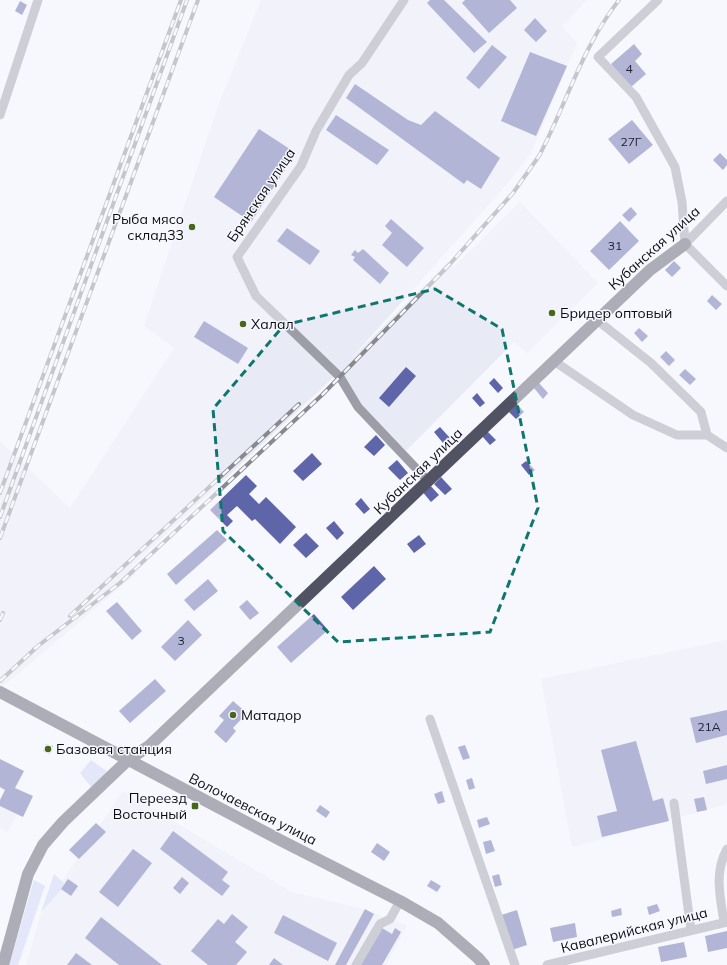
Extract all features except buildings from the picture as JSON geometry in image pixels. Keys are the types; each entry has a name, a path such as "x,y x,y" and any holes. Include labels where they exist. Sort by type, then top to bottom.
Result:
{"main road":[{"name":"Кубанская улица","path":"3,965 28,874 43,845 63,822 128,760 149,746 317,585 429,482 650,270 684,244"},
{"name":"Волочаевская улица","path":"0,692 400,901 438,923 484,965"}],"street":[{"path":"0,115 38,0"},
{"name":"Брянская улица","path":"404,0 362,63 349,74 316,131 301,166 237,257 256,296 340,377 358,407 429,482"},
{"path":"658,0 598,57 636,97 675,167 682,202 684,244 727,286"},
{"name":"Кубанская улица","path":"684,244 727,201"},
{"path":"598,320 651,363 701,412 707,435"},
{"path":"554,361 633,415 677,435 707,435 727,448"},
{"path":"430,719 515,965"},
{"path":"674,803 691,930"},
{"path":"726,922 718,880 721,860 727,848"},
{"path":"356,965 380,924 390,919 400,901"},
{"name":"Кавалерийская улица","path":"547,965 726,922"}],"highlighted area":[{"path":"435,289 502,329 538,508 490,632 338,642 223,531 213,409 284,325"}],"shaded area":[{"path":"261,0 587,0 562,27 577,43 531,153 508,183 349,361 448,262 454,267 520,202 598,283 527,353 514,342 406,451 335,376 130,568 136,574 0,689 0,441 70,508 174,348 144,326 218,106"},
{"path":"727,640 727,804 572,847 541,679"},
{"path":"91,760 108,772 92,788 80,773"},
{"path":"123,791 292,892 363,909 407,926 386,965 26,965 44,908"},
{"path":"0,806 17,814 8,832 0,828"},
{"path":"54,874 64,883 61,890 41,912"},
{"path":"34,880 45,886 18,965 9,965"}],"railway":[{"path":"0,493 181,0"},
{"path":"0,517 187,0"},
{"path":"0,538 198,0"},
{"path":"34,649 120,583 322,395 450,264 513,193 539,156 584,57 594,38 619,0"},
{"path":"70,616 299,404"},
{"path":"0,620 3,613"},
{"path":"0,681 38,646"}],"place":[{"name":"Рыба мясо склад33","path":"192,227"},
{"name":"Бридер оптовый","path":"552,313"},
{"name":"Халал","path":"243,324"},
{"name":"Матадор","path":"233,715"},
{"name":"Базовая станция","path":"48,749"},
{"name":"Переезд Восточный","path":"195,806"}]}
